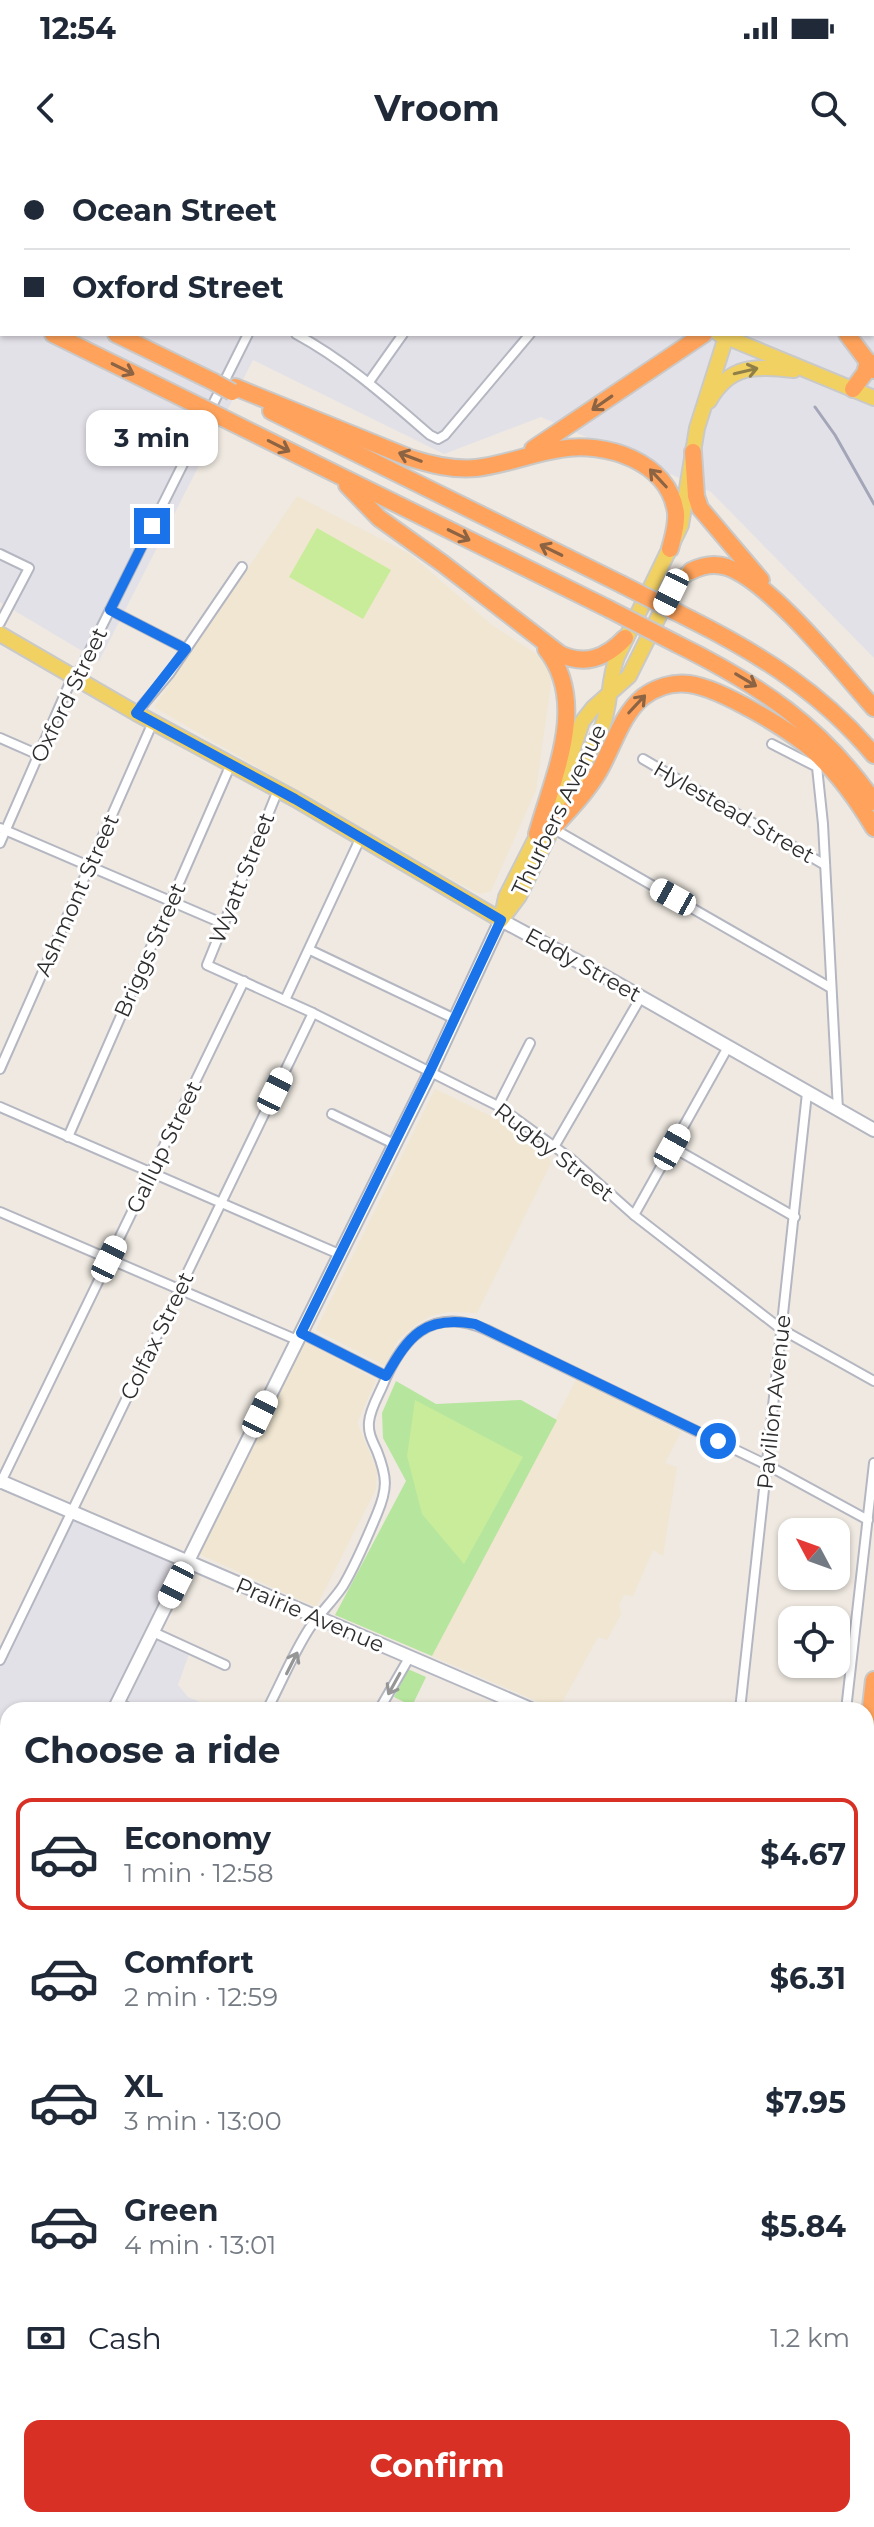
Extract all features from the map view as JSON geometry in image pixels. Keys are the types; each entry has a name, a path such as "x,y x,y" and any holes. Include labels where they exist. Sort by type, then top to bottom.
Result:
{"highway":[{"path":"57,336 742,678 790,710 837,755 874,802"},
{"path":"120,336 233,389 427,463 456,468 498,464 558,449 581,447 631,458 659,476 671,496 676,518 670,549"},
{"path":"498,464 545,442 701,336"},
{"path":"848,336 871,366 853,389"},
{"path":"233,389 755,653 797,681 835,713 874,755"},
{"path":"693,452 696,496 702,513 779,604 874,708"},
{"path":"339,476 379,518 560,654 579,661 603,656 625,638"},
{"path":"691,571 714,565 734,570 754,582 779,604"},
{"path":"531,634 544,646 559,668 568,705 545,831"},
{"path":"545,831 598,774 635,705 655,689 681,683 709,690 800,740 840,778 874,828"},
{"path":"872,1702 874,1680"}],"main road":[{"name":"Thurbers Avenue","path":"607,696 611,672 625,638 684,517 700,415 722,336"},
{"path":"724,336 874,398"},
{"path":"700,415 717,388 736,372 760,368 812,372"},
{"name":"Thurbers Avenue","path":"118,1702 430,1071 501,920 506,897 545,831 580,727 589,713 629,676 671,592 679,580 691,571"},
{"name":"Eddy Street","path":"0,634 874,1130"},
{"name":"Prairie Avenue","path":"0,1483 514,1702"}],"street":[{"name":"Oxford Street","path":"0,843 3,829 74,677 247,336"},
{"path":"300,336 327,351 369,382 433,438 438,439 445,435 528,336"},
{"path":"369,382 402,336"},
{"path":"0,554 29,568 0,623"},
{"path":"136,713 186,649 242,567"},
{"path":"110,610 186,649"},
{"name":"Ashmont Street","path":"0,1069 3,1052 153,722"},
{"path":"0,738 39,755"},
{"path":"772,744 817,767 838,1110"},
{"name":"Hylestead Street","path":"643,759 825,865"},
{"name":"Briggs Street","path":"68,1137 231,764"},
{"name":"Wyatt Street","path":"207,965 278,790"},
{"path":"3,829 224,924"},
{"path":"545,831 831,988"},
{"path":"285,1000 360,839"},
{"path":"310,950 455,1019"},
{"name":"Rugby Street","path":"207,965 313,1013 498,1106 554,1147 634,1215 781,1329 874,1381"},
{"name":"Gallup Street","path":"0,1483 244,981"},
{"path":"554,1147 641,997"},
{"name":"Colfax Street","path":"0,1660 313,1013"},
{"path":"498,1106 530,1043"},
{"path":"634,1215 728,1047"},
{"name":"Pavilion Avenue","path":"741,1702 807,1093"},
{"path":"0,1107 339,1254"},
{"path":"332,1114 394,1144"},
{"path":"672,1147 795,1217"},
{"path":"0,1212 299,1336 386,1376"},
{"path":"271,1702 310,1627 343,1586 370,1532 384,1497 386,1477 369,1434 369,1419 386,1376 401,1350 412,1336 425,1327 456,1321 475,1324 767,1465 868,1520"},
{"path":"847,1702 874,1463"},
{"path":"153,1632 225,1665"},
{"path":"384,1702 409,1658"}],"shaded area":[{"path":"0,336 874,336 874,658 711,492 541,417 444,454 253,360 99,661 0,602"},
{"path":"297,496 410,554 492,625 538,655 553,669 536,790 491,891 480,894 443,875 154,707"},
{"path":"435,1089 507,1124 549,1158 551,1163 477,1313 448,1312 430,1316 398,1340 385,1366 316,1330"},
{"path":"304,1341 376,1380 357,1423 377,1470 376,1489 316,1607 199,1554"},
{"path":"577,1378 681,1432 665,1463 677,1467 663,1556 653,1550 633,1596 624,1595 619,1605 621,1614 607,1640 598,1637 562,1702 539,1702 432,1656"},
{"path":"71,1514 187,1562 156,1630 190,1651 178,1685 188,1697 197,1702 0,1702 0,1662"}],"green space":[{"path":"317,528 391,570 363,619 289,577"},
{"path":"396,1381 436,1404 521,1400 557,1420 432,1656 335,1615 406,1481 383,1438 382,1413"},
{"path":"415,1400 523,1457 464,1564 422,1514 407,1456"},
{"path":"408,1669 426,1677 414,1702 404,1702 394,1697"}],"railway":[{"path":"815,407 835,435 874,504"}],"route":[{"path":"152,526 110,610 186,649 136,713 295,799 501,920 301,1333 386,1376 412,1336 425,1327 439,1322 475,1324 718,1441"}]}
